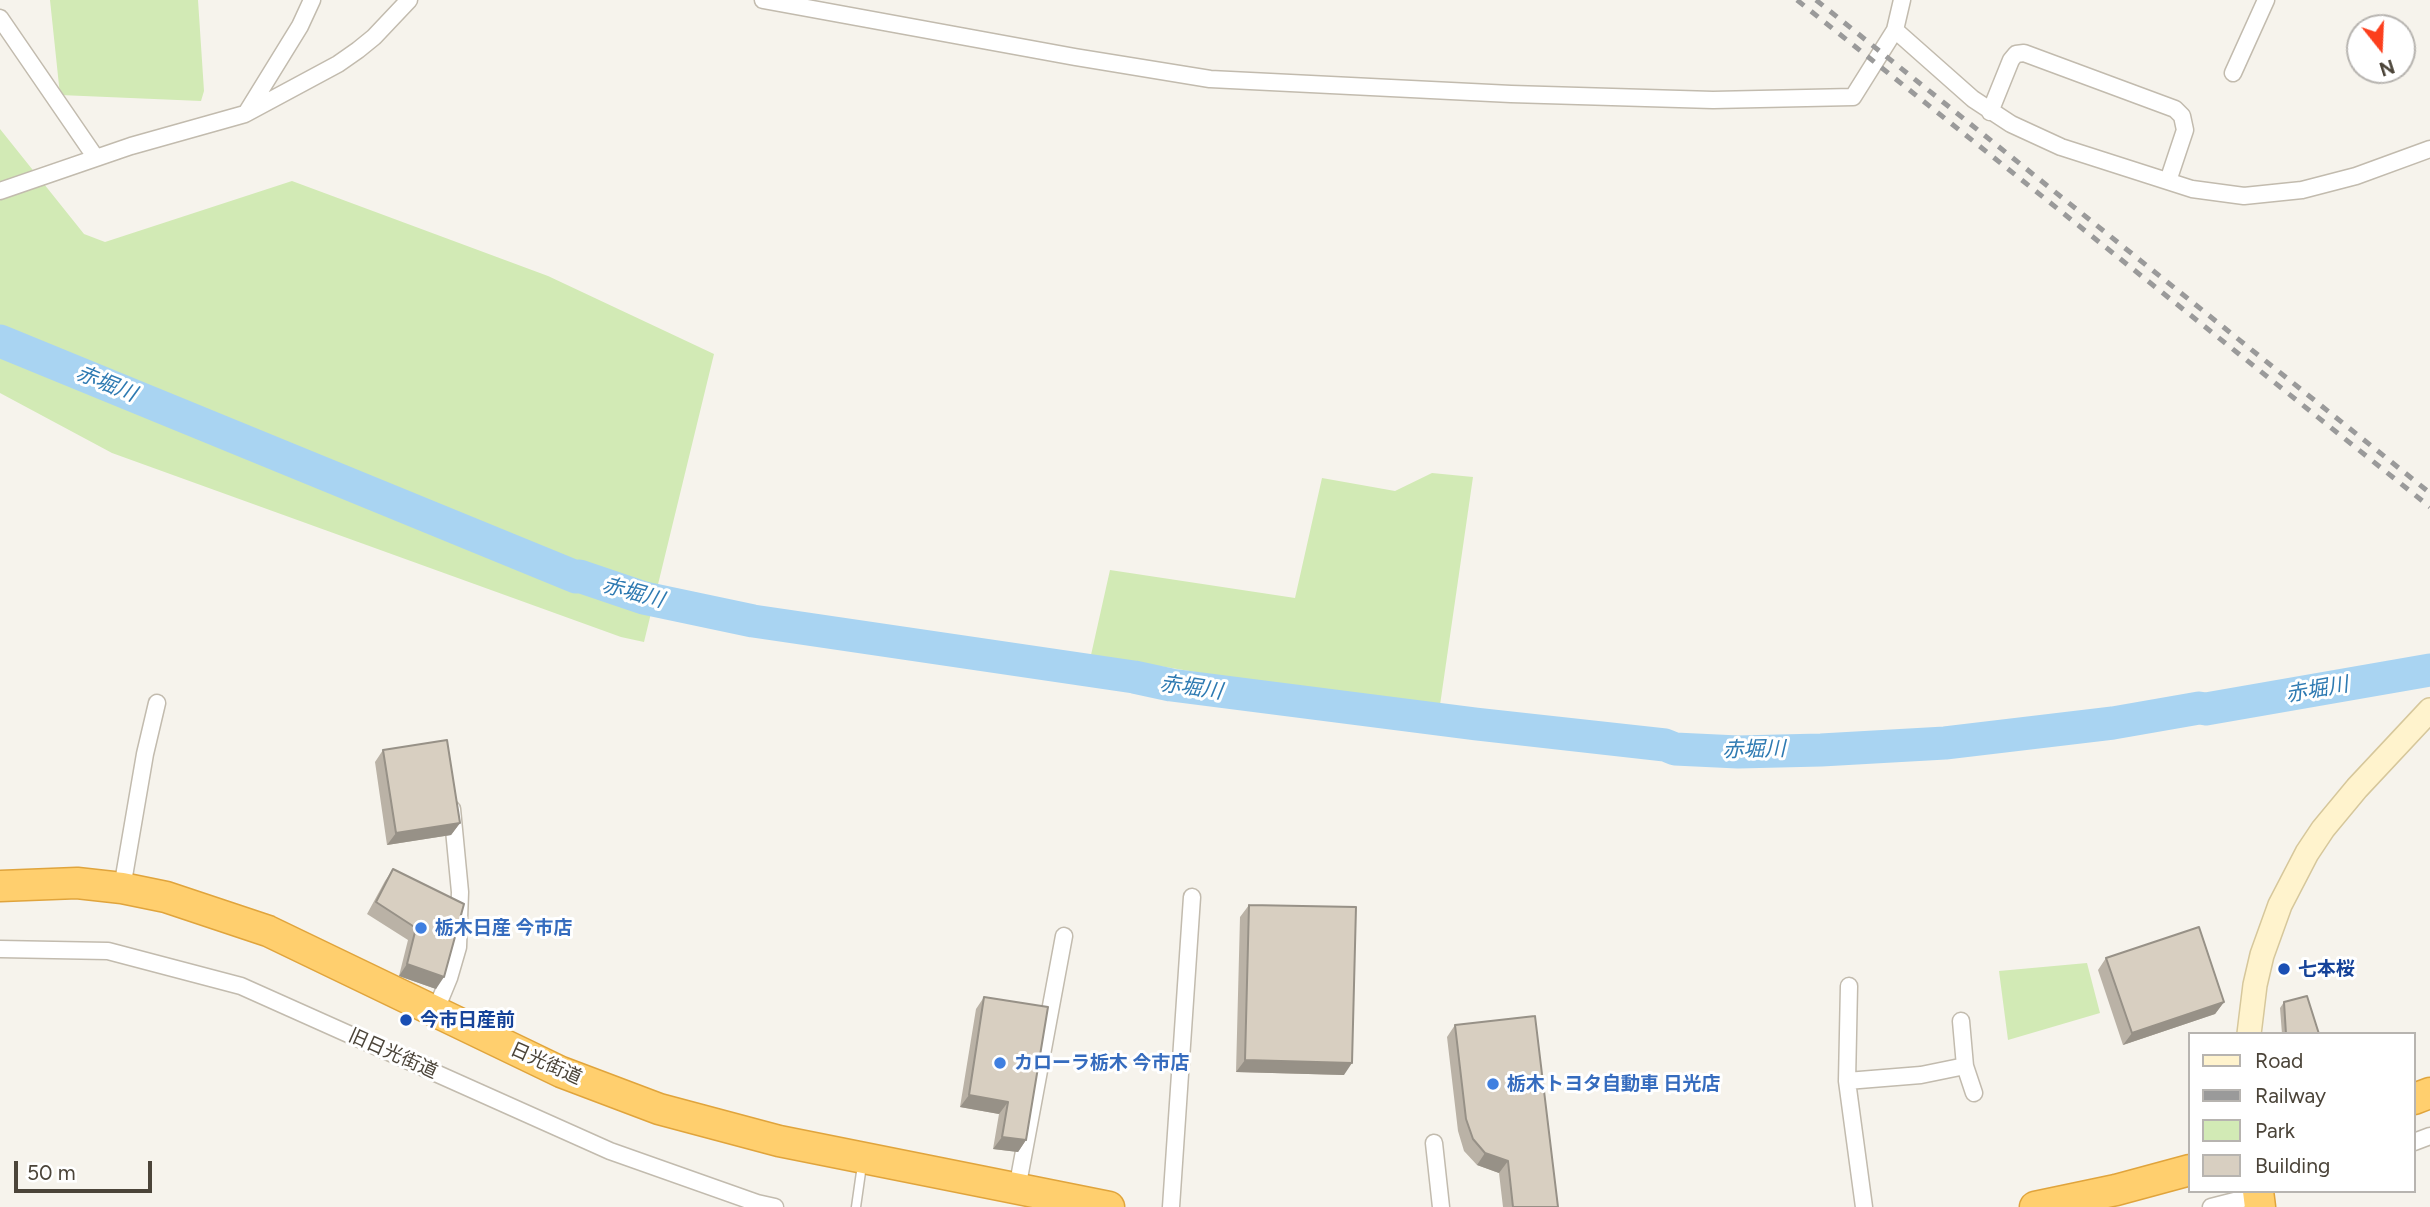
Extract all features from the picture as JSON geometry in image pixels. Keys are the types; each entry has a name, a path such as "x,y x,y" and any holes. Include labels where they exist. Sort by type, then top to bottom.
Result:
{"highway":[{"name":"日光街道","path":"0,886 77,883 122,888 201,907 268,931 561,1072 659,1109 767,1138 1109,1207"},
{"path":"2035,1207 2116,1190 2188,1171"}],"street":[{"path":"245,114 300,26 312,0"},
{"path":"0,191 96,158 245,114 338,64 374,37 409,0"},
{"path":"762,0 1210,79 1700,100 1853,97 1895,30 1902,0"},
{"path":"2233,73 2266,0"},
{"path":"0,18 96,158"},
{"path":"1895,30 1990,111 2039,138 2168,181 2217,193 2244,196 2329,185 2430,149"},
{"path":"1990,111 2011,60 2016,54 2024,53 2175,109 2182,116 2185,130 2168,181"},
{"path":"122,888 157,703"},
{"path":"2249,1032 2262,955 2280,905 2307,853 2357,788 2430,710"},
{"path":"435,1012 458,947 460,892 451,797"},
{"path":"1171,1207 1192,897"},
{"path":"1017,1189 1064,936"},
{"name":"旧日光街道","path":"0,949 108,951 241,986 610,1151 775,1207"},
{"path":"1849,985 1847,1080 1864,1207"},
{"path":"1961,1021 1965,1066 1974,1093"},
{"path":"1847,1080 1921,1075 1965,1066"},
{"path":"1434,1143 1441,1207"},
{"path":"2211,1207 2262,1196"}],"lane":[{"path":"856,1207 863,1158"}],"green space":[{"path":"50,0 198,0 204,91 201,101 60,95"},
{"path":"0,129 84,234 105,242 292,181 548,276 714,354 644,642 621,637 112,453 0,393"},
{"path":"1432,473 1473,477 1440,705 1319,692 1091,655 1110,570 1295,598 1322,478 1395,491"},
{"path":"2087,963 2100,1013 2008,1040 1999,971"}],"building":[{"path":"447,740 460,823 396,833 383,750"},
{"name":"栃木日産 今市店","path":"393,869 464,904 444,977 407,964 416,928 376,902"},
{"path":"1249,905 1356,907 1352,1063 1245,1060"},
{"path":"2199,927 2224,1002 2132,1033 2106,958"},
{"path":"2307,996 2318,1032 2286,1032 2284,1002"},
{"name":"カローラ栃木 今市店","path":"984,997 1048,1007 1026,1140 1002,1137 1008,1102 969,1095"},
{"name":"栃木トヨタ自動車 日光店","path":"1535,1016 1558,1207 1513,1207 1508,1161 1485,1153 1473,1139 1466,1119 1455,1025"}],"waterway":[{"name":"赤堀川","path":"0,341 576,577 644,598 753,621 1134,677 1171,685 1665,745 1675,749 1738,752 1945,743 2113,723 2430,670"}],"railway":[{"path":"1797,0 2430,507"},
{"path":"1816,0 2430,493"}],"place":[{"name":"栃木日産 今市店","path":"421,928"},
{"name":"七本桜","path":"2284,969"},
{"name":"今市日産前","path":"406,1020"},
{"name":"カローラ栃木 今市店","path":"1000,1063"},
{"name":"栃木トヨタ自動車 日光店","path":"1493,1084"}]}
